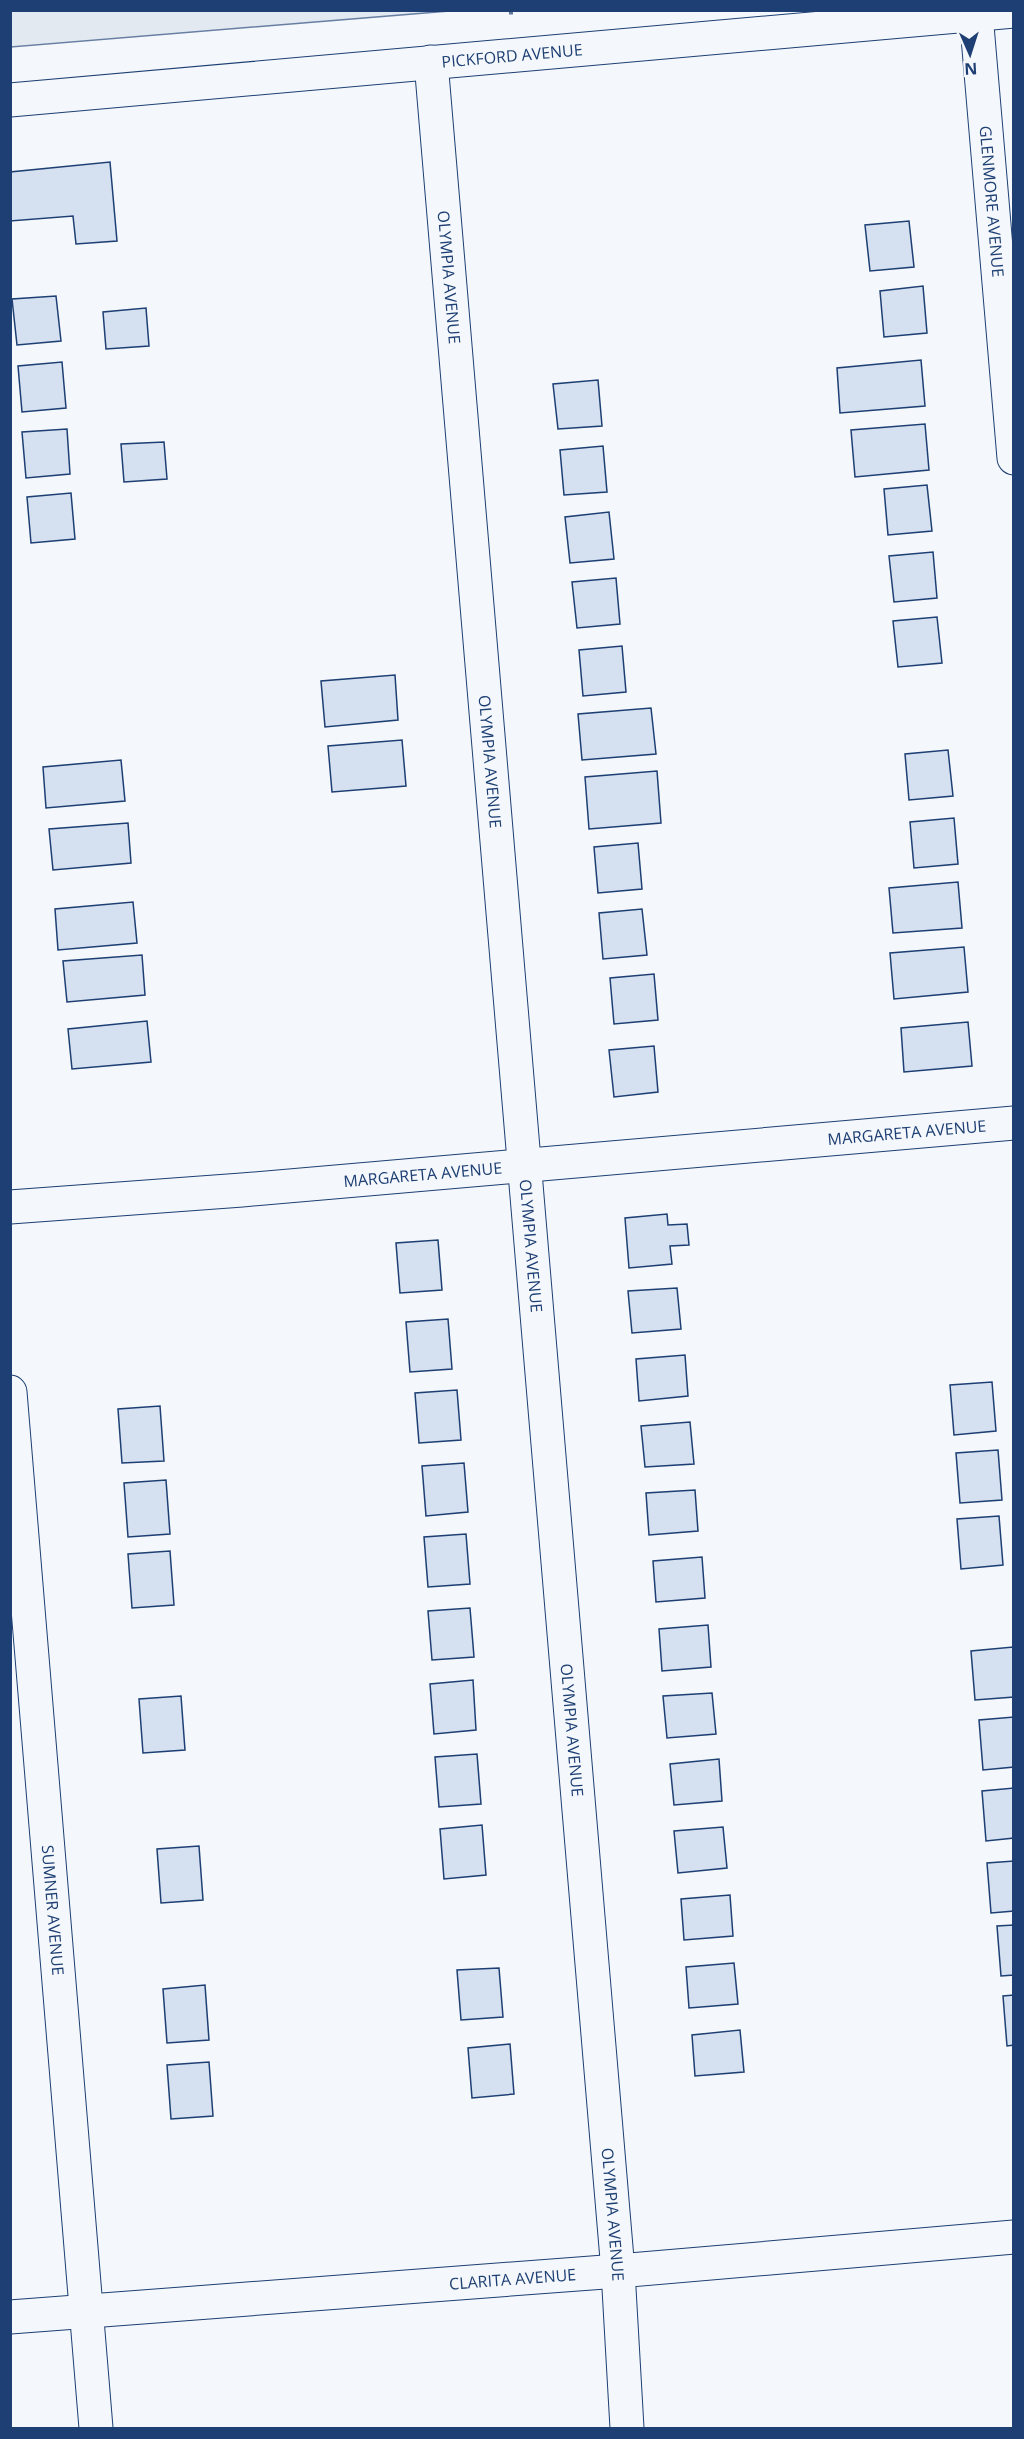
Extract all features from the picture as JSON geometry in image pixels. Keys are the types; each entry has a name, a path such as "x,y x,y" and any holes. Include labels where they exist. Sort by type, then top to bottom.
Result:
{"street":[{"name":"PICKFORD AVENUE","path":"10,100 1014,11"},
{"name":"GLENMORE AVENUE","path":"976,14 1014,458"},
{"name":"OLYMPIA AVENUE","path":"431,62 618,2271 627,2428"},
{"name":"MARGARETA AVENUE","path":"10,1207 242,1190 1014,1123"},
{"name":"SUMNER AVENUE","path":"10,1392 96,2428"},
{"name":"CLARITA AVENUE","path":"10,2317 618,2271 1014,2236"}],"path":[{"path":"511,10 511,17"}],"shaded area":[{"path":"11,10 449,10 449,11 11,47"}],"building":[{"path":"110,162 117,241 76,244 73,216 10,221 10,172"},
{"path":"909,221 914,267 870,271 865,225"},
{"path":"923,286 927,333 884,337 880,291"},
{"path":"56,296 61,341 17,345 12,299"},
{"path":"146,308 149,346 106,349 103,312"},
{"path":"921,360 925,406 840,413 837,368"},
{"path":"62,362 66,408 22,412 18,366"},
{"path":"598,380 602,426 558,429 553,384"},
{"path":"925,424 929,470 855,477 851,430"},
{"path":"67,429 70,474 26,478 22,432"},
{"path":"164,442 167,479 124,482 121,444"},
{"path":"603,446 607,492 564,495 560,450"},
{"path":"927,485 932,531 888,535 884,489"},
{"path":"71,493 75,539 31,543 27,497"},
{"path":"609,512 614,559 570,563 565,517"},
{"path":"933,552 937,598 894,602 889,556"},
{"path":"616,578 620,624 577,628 572,582"},
{"path":"937,617 942,663 898,667 893,621"},
{"path":"622,646 626,692 583,696 579,650"},
{"path":"395,675 398,720 325,727 321,681"},
{"path":"651,708 656,754 582,760 578,714"},
{"path":"402,740 406,786 332,792 328,746"},
{"path":"948,750 953,796 909,800 905,754"},
{"path":"121,760 125,801 46,808 43,767"},
{"path":"657,771 661,823 589,829 585,777"},
{"path":"954,818 958,864 914,868 910,822"},
{"path":"128,823 131,863 53,870 49,829"},
{"path":"638,843 642,889 598,893 594,847"},
{"path":"958,882 962,928 893,933 889,888"},
{"path":"133,902 137,943 58,950 55,909"},
{"path":"642,909 647,955 603,959 599,913"},
{"path":"964,947 968,992 894,999 890,953"},
{"path":"142,955 145,995 67,1002 63,961"},
{"path":"654,974 658,1020 614,1024 610,978"},
{"path":"147,1021 151,1062 72,1069 68,1029"},
{"path":"968,1022 972,1066 904,1072 901,1028"},
{"path":"654,1046 658,1092 614,1097 609,1050"},
{"path":"667,1214 668,1225 687,1224 689,1245 670,1246 672,1264 629,1268 625,1218"},
{"path":"438,1240 442,1290 400,1293 396,1243"},
{"path":"677,1288 681,1329 632,1333 628,1291"},
{"path":"448,1319 452,1369 410,1372 406,1322"},
{"path":"685,1355 688,1396 639,1401 636,1359"},
{"path":"992,1382 996,1431 954,1435 950,1385"},
{"path":"457,1390 461,1440 419,1443 415,1393"},
{"path":"160,1406 164,1461 122,1463 118,1409"},
{"path":"690,1422 694,1464 645,1467 641,1426"},
{"path":"998,1450 1002,1500 960,1503 956,1453"},
{"path":"464,1463 468,1512 426,1516 422,1466"},
{"path":"166,1480 170,1534 128,1537 124,1483"},
{"path":"695,1490 698,1531 649,1535 646,1493"},
{"path":"999,1516 1003,1565 961,1569 957,1519"},
{"path":"466,1534 470,1584 428,1587 424,1537"},
{"path":"170,1551 174,1605 132,1608 128,1554"},
{"path":"702,1557 705,1598 656,1602 653,1561"},
{"path":"470,1608 474,1657 432,1660 428,1611"},
{"path":"708,1625 711,1667 662,1671 659,1629"},
{"path":"1013,1647 1014,1697 975,1700 971,1651"},
{"path":"473,1680 476,1730 434,1734 430,1684"},
{"path":"712,1693 716,1734 667,1738 663,1696"},
{"path":"181,1696 185,1750 143,1753 139,1699"},
{"path":"1014,1717 1014,1767 983,1770 979,1720"},
{"path":"477,1754 481,1804 439,1807 435,1757"},
{"path":"719,1759 722,1801 674,1805 670,1764"},
{"path":"1014,1788 1014,1838 986,1841 982,1791"},
{"path":"482,1825 486,1875 444,1879 440,1829"},
{"path":"723,1827 727,1868 678,1873 674,1831"},
{"path":"199,1846 203,1900 161,1903 157,1849"},
{"path":"1014,1861 1014,1911 991,1913 987,1863"},
{"path":"730,1895 733,1936 684,1940 681,1899"},
{"path":"1014,1925 1014,1975 1001,1976 997,1926"},
{"path":"734,1963 738,2004 689,2008 686,1967"},
{"path":"499,1968 503,2017 461,2020 457,1970"},
{"path":"205,1985 209,2040 167,2043 163,1989"},
{"path":"1014,1995 1014,2045 1007,2046 1003,1996"},
{"path":"740,2030 744,2072 695,2076 692,2035"},
{"path":"510,2044 514,2094 472,2098 468,2048"},
{"path":"209,2062 213,2116 171,2119 167,2065"}]}
